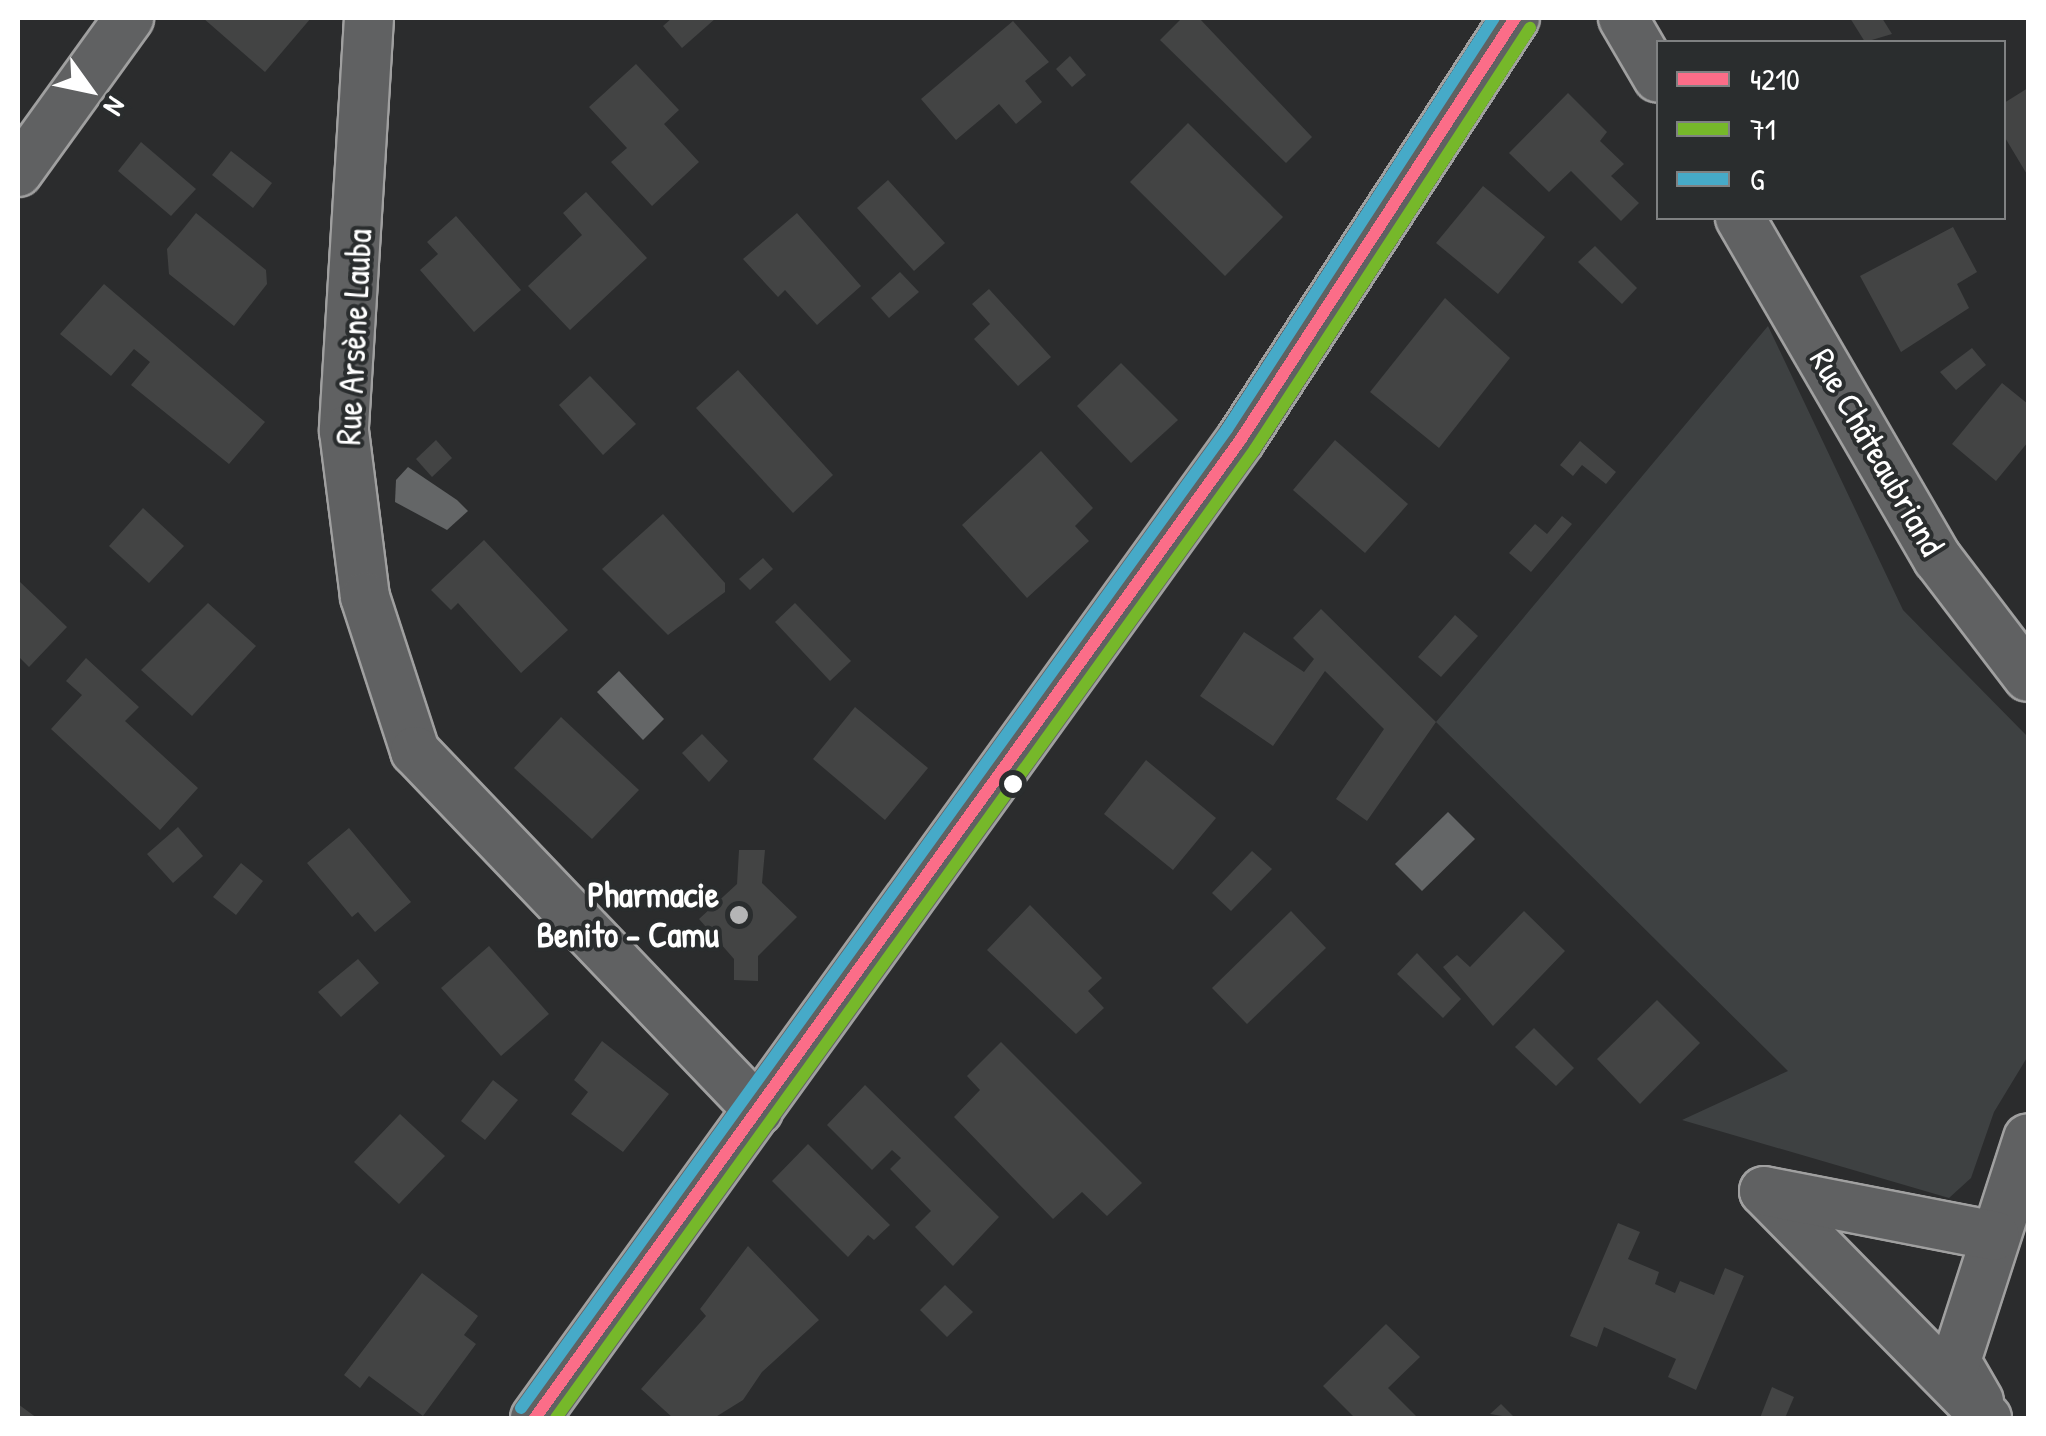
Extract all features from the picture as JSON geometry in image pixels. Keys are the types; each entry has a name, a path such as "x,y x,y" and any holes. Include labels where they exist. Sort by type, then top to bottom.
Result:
{"street":[{"path":"18,172 129,18"},
{"name":"Rue Arsène Lauba","path":"369,18 344,431 364,597 415,751 758,1110"},
{"path":"536,1418 1241,439 1515,18"},
{"path":"1623,18 1656,75"},
{"name":"Rue Châteaubriand","path":"1741,220 1938,560 2028,677"},
{"path":"1989,1418 1956,1360 2028,1138"},
{"path":"1989,1418 1764,1191 1995,1236"}],"shaded area":[{"path":"1768,326 1903,610 2028,737 2028,1056 1994,1112 1971,1178 1949,1198 1682,1120 1788,1071 1436,722"},
{"path":"408,467 468,511 447,530 395,502 396,480"},
{"path":"619,671 664,719 643,740 597,692"},
{"path":"1448,812 1475,839 1422,891 1395,864"}],"building":[{"path":"203,18 311,18 265,72"},
{"path":"672,18 716,18 682,48 663,26"},
{"path":"1182,18 1199,18 1312,137 1286,163 1160,40"},
{"path":"1850,18 1882,18 1892,34 1872,40 1864,40"},
{"path":"1013,21 1049,62 1025,81 1042,102 1016,124 999,104 956,140 921,99"},
{"path":"1070,56 1086,75 1072,87 1056,69"},
{"path":"636,64 679,110 664,124 699,162 652,206 611,162 627,148 589,107"},
{"path":"2028,88 2028,176 2006,139 2006,102"},
{"path":"1568,93 1607,132 1600,141 1624,164 1611,176 1639,203 1621,221 1571,171 1549,192 1509,153"},
{"path":"1188,123 1283,217 1225,276 1130,182"},
{"path":"141,142 196,189 171,216 118,171"},
{"path":"231,151 272,183 253,208 212,175"},
{"path":"888,180 945,243 914,271 857,208"},
{"path":"1483,186 1545,237 1498,294 1436,243"},
{"path":"586,192 647,258 570,330 528,286 582,235 563,213"},
{"path":"196,213 266,270 267,284 234,326 169,274 167,249"},
{"path":"797,213 861,286 817,325 785,290 778,297 743,259"},
{"path":"456,216 521,290 474,332 420,270 438,254 427,242"},
{"path":"1953,227 1977,272 1957,284 1969,308 1901,352 1860,276"},
{"path":"1595,246 1637,288 1622,304 1578,262"},
{"path":"900,272 919,292 889,318 871,298"},
{"path":"104,284 265,422 229,464 131,385 150,362 134,349 111,376 60,334"},
{"path":"989,289 1051,357 1018,386 974,339 990,324 972,304"},
{"path":"1445,298 1510,358 1439,448 1370,392"},
{"path":"1972,348 1986,365 1956,390 1940,372"},
{"path":"1121,363 1178,420 1131,463 1077,406"},
{"path":"738,370 833,475 793,513 696,408"},
{"path":"590,376 636,424 603,455 559,405"},
{"path":"2002,383 2028,404 2028,442 1996,481 1952,444"},
{"path":"436,440 452,458 432,477 416,459"},
{"path":"1335,440 1408,504 1365,553 1293,490"},
{"path":"1580,441 1616,472 1606,484 1582,465 1573,476 1560,465"},
{"path":"1041,451 1093,508 1075,526 1089,541 1027,598 962,525"},
{"path":"143,508 184,546 149,583 109,546"},
{"path":"663,514 725,583 725,592 668,635 602,569"},
{"path":"1562,516 1572,524 1531,572 1509,553 1535,524 1547,534"},
{"path":"484,540 568,630 521,673 458,603 451,610 431,590"},
{"path":"763,558 773,569 750,590 739,579"},
{"path":"18,580 67,627 29,667 18,656"},
{"path":"208,603 256,646 192,716 141,670"},
{"path":"795,603 851,661 830,681 775,622"},
{"path":"1321,609 1436,722 1367,821 1336,799 1384,729 1325,671 1273,746 1200,696 1244,632 1304,672 1314,659 1293,638"},
{"path":"1455,615 1478,636 1441,677 1418,657"},
{"path":"86,658 139,707 125,721 198,788 160,830 51,729 82,695 66,681"},
{"path":"855,707 928,768 885,820 813,759"},
{"path":"561,717 639,790 592,839 514,768"},
{"path":"702,734 728,761 709,782 682,753"},
{"path":"1146,760 1216,818 1173,870 1104,814"},
{"path":"178,827 203,856 173,883 147,854"},
{"path":"349,828 411,902 375,932 358,912 352,917 307,863"},
{"path":"739,850 765,850 762,883 797,917 758,956 758,981 734,980 734,959 699,919 737,884"},
{"path":"1252,851 1272,869 1231,911 1212,893"},
{"path":"241,863 263,881 236,915 213,897"},
{"path":"1030,905 1102,978 1088,991 1104,1008 1076,1034 987,950"},
{"path":"1291,911 1326,948 1247,1024 1212,988"},
{"path":"1524,911 1565,951 1493,1026 1443,967 1457,955 1470,967"},
{"path":"489,946 549,1014 501,1056 441,988"},
{"path":"1417,953 1461,999 1443,1018 1397,974"},
{"path":"358,959 379,983 341,1017 318,992"},
{"path":"1657,1000 1700,1043 1640,1104 1597,1059"},
{"path":"1534,1028 1574,1068 1556,1086 1515,1047"},
{"path":"602,1041 669,1094 623,1152 571,1114 588,1092 574,1080"},
{"path":"1001,1042 1142,1183 1107,1216 1082,1192 1053,1219 954,1117 980,1090 967,1076"},
{"path":"493,1080 518,1100 485,1140 461,1121"},
{"path":"865,1085 999,1217 953,1266 915,1227 931,1211 890,1169 901,1158 892,1150 872,1170 827,1125"},
{"path":"400,1114 445,1156 399,1204 354,1162"},
{"path":"808,1144 890,1225 874,1240 868,1235 848,1257 772,1181"},
{"path":"1618,1223 1640,1232 1628,1259 1659,1272 1655,1284 1675,1293 1680,1281 1714,1295 1725,1268 1744,1276 1696,1390 1668,1377 1676,1359 1604,1327 1597,1347 1570,1336"},
{"path":"748,1246 819,1320 762,1372 743,1400 714,1418 673,1418 641,1389 706,1316 700,1309"},
{"path":"422,1273 478,1316 464,1335 476,1344 423,1416 369,1376 360,1388 344,1375"},
{"path":"945,1285 973,1312 947,1337 920,1310"},
{"path":"1386,1324 1420,1357 1388,1388 1418,1418 1355,1418 1323,1386"},
{"path":"1772,1387 1794,1397 1785,1418 1760,1418"},
{"path":"18,1404 37,1418 18,1418"},
{"path":"1501,1404 1515,1418 1490,1414"}],"transit line":[{"name":"G","path":"521,1408 1227,429 1494,18"},
{"name":"4210","path":"535,1418 1241,439 1515,18"},
{"name":"71","path":"556,1418 1255,449 1530,28"}],"place":[{"name":"Pharmacie Benito - Camu","path":"739,915"}]}
